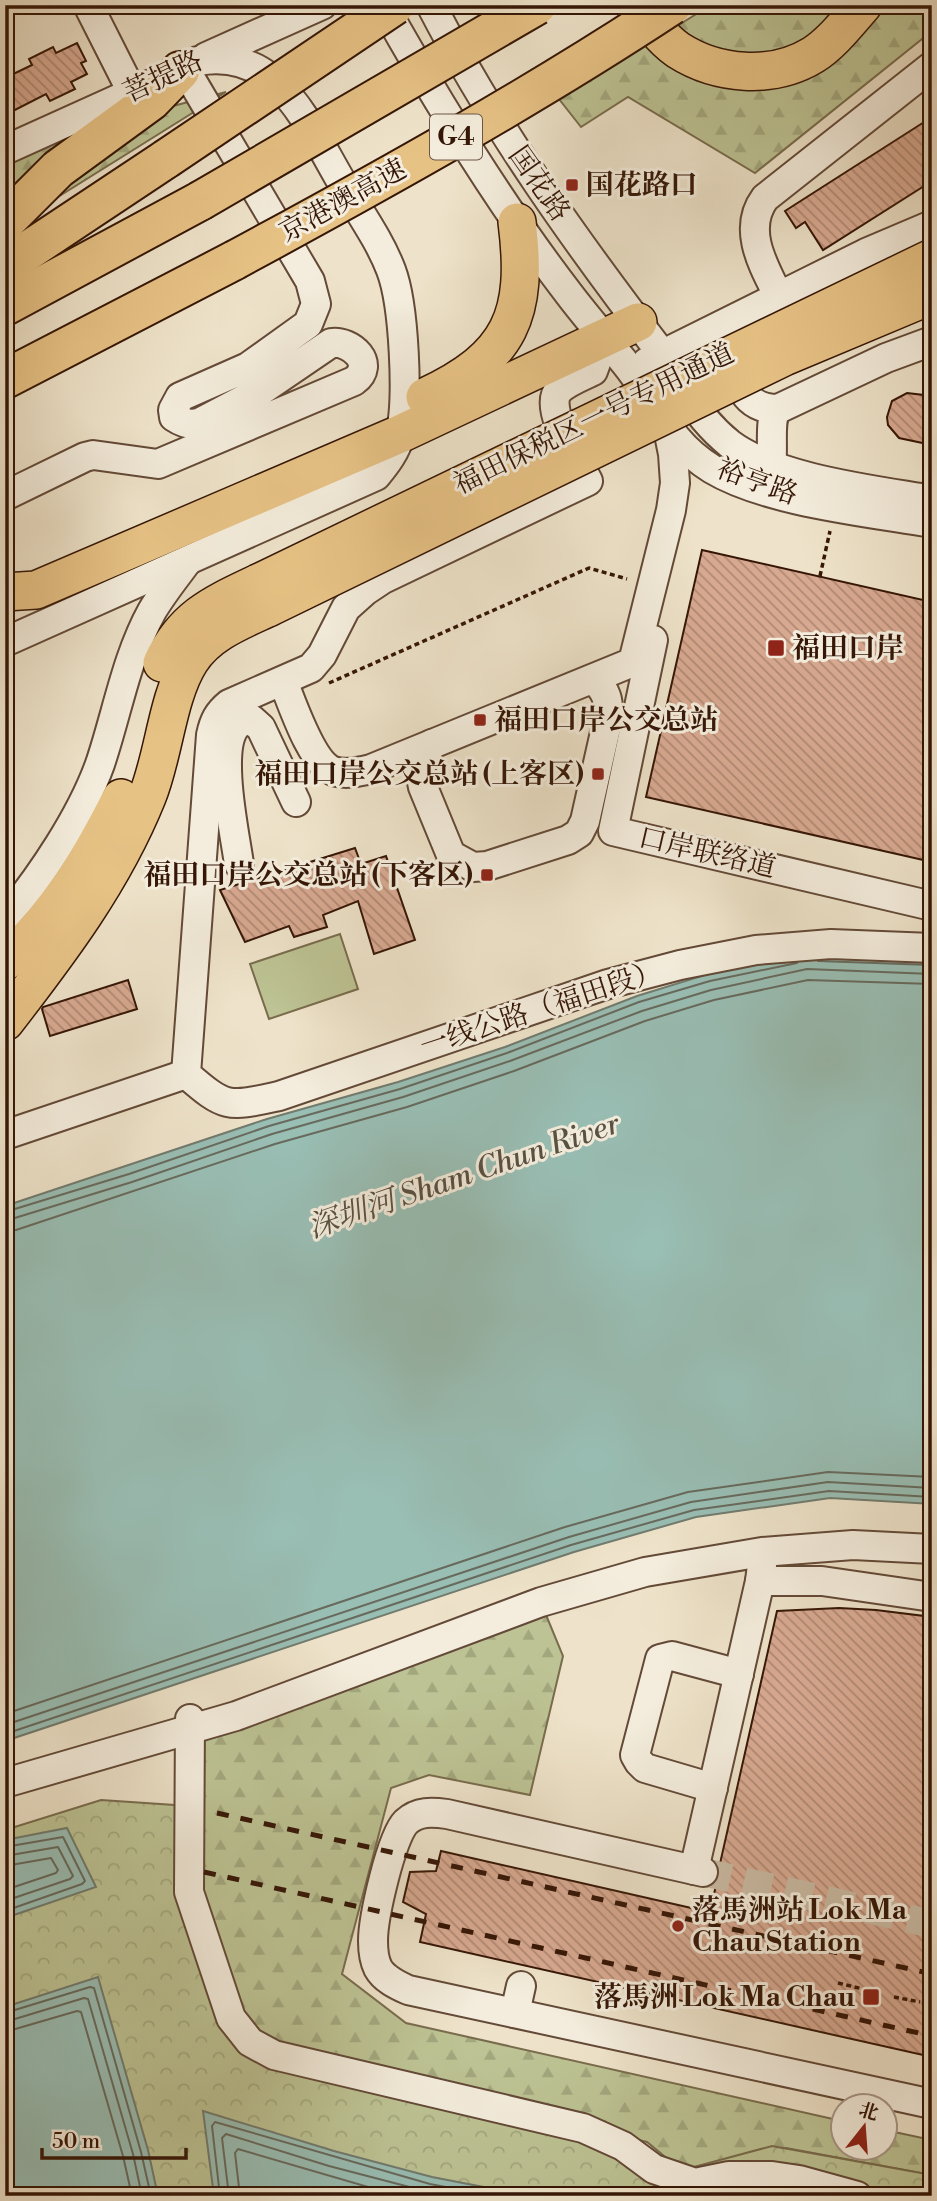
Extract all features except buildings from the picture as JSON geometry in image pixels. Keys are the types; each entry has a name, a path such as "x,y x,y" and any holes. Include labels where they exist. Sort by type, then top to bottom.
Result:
{"highway":[{"path":"5,266 395,5"},
{"name":"G4","path":"5,306 200,201 537,5"},
{"name":"京港澳高速","path":"5,379 235,260 397,172 597,54 672,5"},
{"path":"5,222 58,169 151,101 189,66"}],"main road":[{"path":"639,5 654,28 677,49 704,64 752,72 775,69 814,54 858,11"},
{"path":"402,420 478,367 502,342 516,312 519,287 520,262 516,222"},
{"name":"福田保税区一号专用通道","path":"263,595 932,258"},
{"name":"福田保税区一号专用通道","path":"263,595 784,357 932,295"},
{"path":"5,590 28,570 605,338 638,322"},
{"path":"5,962 35,934 54,911 108,822 134,763 159,671 169,650 199,613 263,595"},
{"path":"5,1022 58,954 95,900 116,862 147,796 181,677 191,659 202,645 263,595"}],"street":[{"path":"88,5 132,92"},
{"name":"菩提路","path":"5,150 321,5"},
{"name":"国花路","path":"383,5 455,130 516,222 570,296 605,338"},
{"name":"国花路","path":"431,5 485,104 544,192 662,354"},
{"path":"5,496 93,455 158,464 354,381 363,370 363,362 357,351 338,342 331,343 262,390 201,422 184,423 174,417 175,403 180,397 254,363 308,324 316,303 310,281 192,81 189,66 217,58 232,59 272,79 300,112 375,238 391,270 397,292 403,360 402,420 390,456 376,476 5,642"},
{"path":"778,295 758,250 754,232 755,211 765,198 932,66"},
{"path":"631,370 840,265 932,225"},
{"path":"840,265 886,358"},
{"path":"707,331 750,401 761,407 778,409"},
{"path":"5,1135 187,1064 211,735 220,712 229,704 311,667 322,655 346,608 383,579 588,481 553,406 559,389 593,371 605,338 662,354"},
{"name":"裕亨路","path":"605,338 631,370 668,429 692,454 713,469 742,483 804,500 932,523"},
{"path":"771,465 774,447 771,419 778,409 886,358 932,341"},
{"name":"裕亨路","path":"662,354 698,414 746,454 771,465 845,485 932,500"},
{"path":"283,681 316,757 331,770 350,773 371,769 633,662 641,578 671,510 675,483 668,429"},
{"path":"5,920 36,880 67,831 99,766 132,657 151,613 166,588 188,561"},
{"name":"口岸联络道","path":"641,578 661,593 660,607 613,831 932,906"},
{"path":"432,744 423,758 423,787 451,855 473,867 488,866 568,840 579,833 585,821 608,719 608,702 604,689 593,679"},
{"path":"239,864 226,768 229,746 239,723 251,719 261,728 296,802"},
{"name":"一线公路（福田段）","path":"187,1064 223,1102 243,1104 279,1096 608,984 680,965 757,950 831,944 932,948"},
{"path":"5,1783 190,1724 236,1716 541,1602 645,1572 762,1552 853,1545 932,1549"},
{"path":"762,1552 760,1581 713,1788 699,1870 447,1814 423,1813 413,1816 405,1823 393,1843 373,1942 379,1969 395,1984 408,1990 932,2104"},
{"path":"760,1581 822,1581 932,1597"},
{"path":"713,1788 645,1768 635,1755 660,1659 673,1656 739,1674"},
{"path":"190,1724 189,1892 231,2018 250,2042 274,2055 583,2129 623,2146 654,2169 668,2185 729,2176 772,2176 813,2183 858,2196"},
{"path":"515,2013 521,1986"}],"path":[{"path":"820,576 830,531"},
{"path":"322,687 589,568 641,578"},
{"path":"838,1983 863,1989"},
{"path":"894,1997 920,2002"}],"green space":[{"path":"711,5 932,5 932,31 755,173 628,97 581,127 559,99"},
{"path":"226,92 5,230 5,166 86,129"},
{"path":"340,934 358,989 269,1019 250,964"},
{"path":"544,1610 563,1656 530,1795 429,1775 391,1788 342,1974 406,2023 828,2118 828,2156 786,2148 681,2170 647,2142 288,2060 243,2023 186,1884 188,1737"},
{"path":"101,1800 189,1806 186,1884 242,2023 288,2060 587,2132 646,2180 772,2146 828,2156 828,2162 860,2162 932,2175 932,2196 5,2196 5,1830"},
{"path":"898,2133 932,2140 932,2175 862,2162 898,2162"}],"water":[{"name":"深圳河 Sham Chun River","path":"806,953 932,958 932,1504 830,1498 696,1517 574,1552 5,1741 5,1206 267,1119 398,1082 505,1047 637,996 708,974"},
{"path":"67,1828 96,1887 5,1918 5,1840"},
{"path":"98,1977 148,2150 158,2196 5,2196 5,2007"},
{"path":"203,2111 334,2151 432,2177 530,2196 214,2196"}],"tunnel":[{"path":"703,1872 932,1924"}],"railway":[{"path":"217,1813 932,1974"},
{"path":"204,1872 932,2036"}],"place":[{"name":"国花路口","path":"572,185"},
{"name":"福田口岸","path":"776,648"},
{"name":"福田口岸公交总站","path":"480,720"},
{"name":"福田口岸公交总站 (上客区)","path":"598,774"},
{"name":"福田口岸公交总站 (下客区)","path":"487,875"},
{"name":"落馬洲站 Lok Ma Chau Station","path":"678,1926"},
{"name":"落馬洲 Lok Ma Chau","path":"871,1997"}]}
